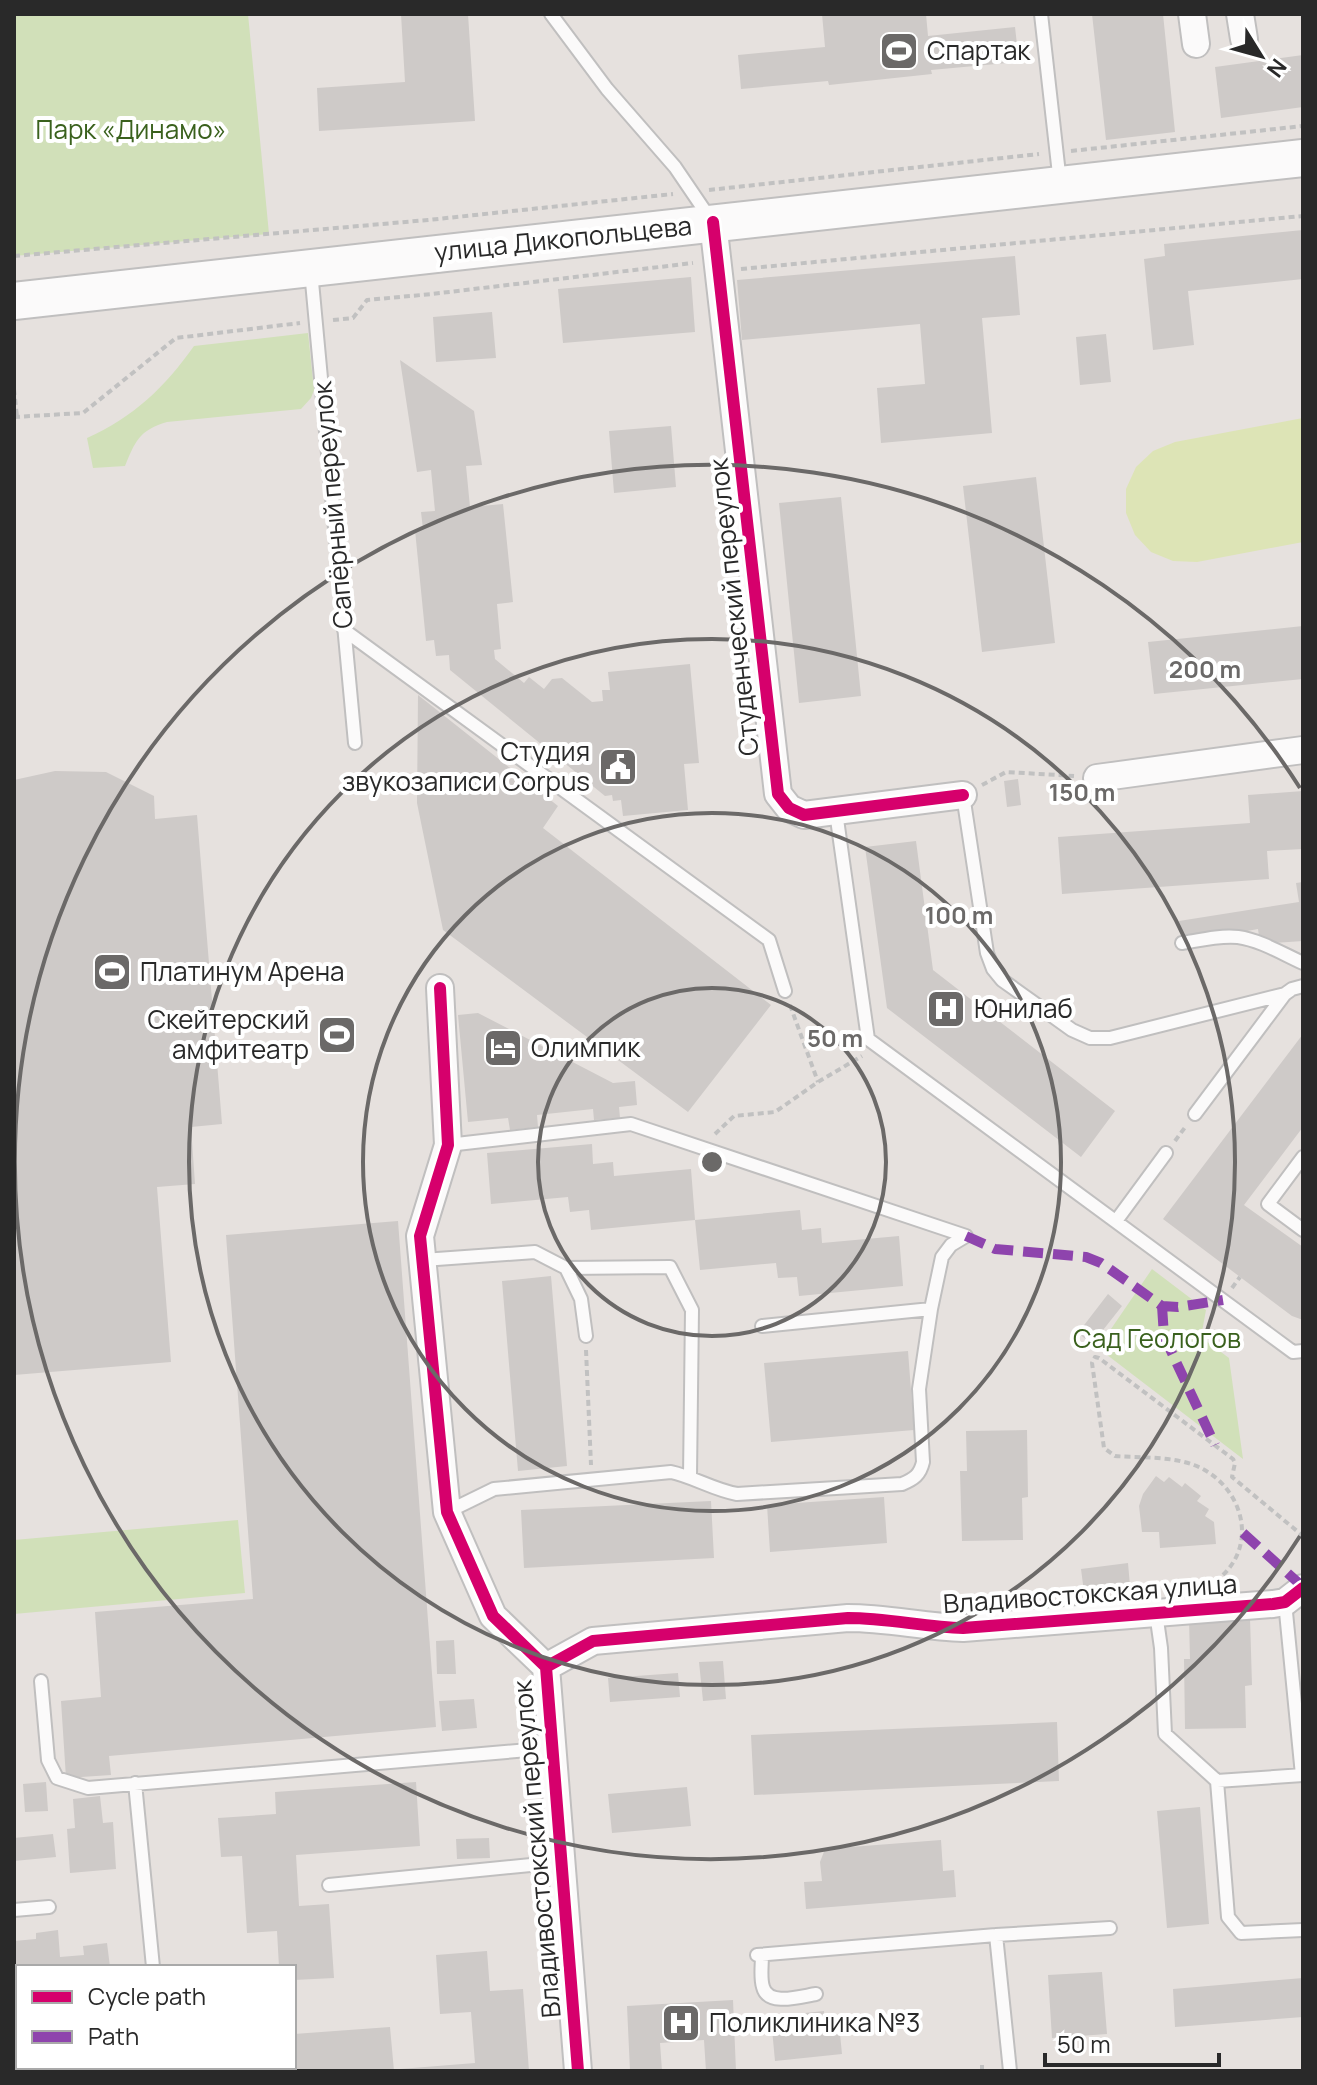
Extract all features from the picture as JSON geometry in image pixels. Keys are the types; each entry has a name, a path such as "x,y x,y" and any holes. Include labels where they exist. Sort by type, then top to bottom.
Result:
{"main road":[{"name":"улица Дикопольцева","path":"14,301 713,222 1058,169 1303,158"}],"street":[{"path":"1192,14 1196,44"},
{"name":"Студенческий переулок","path":"713,222 778,794 789,808 804,815 963,795"},
{"path":"1097,778 1303,750"},
{"name":"Владивостокский переулок","path":"440,988 448,1145 420,1236 447,1512 493,1616 546,1667 578,2071"},
{"name":"Владивостокская улица","path":"546,1667 593,1641 848,1618 963,1628 1156,1613 1294,1595"}],"lane":[{"path":"551,14 607,89 675,167 713,222"},
{"path":"1041,14 1058,169"},
{"name":"Сапёрный переулок","path":"311,268 355,743"},
{"path":"344,630 769,940 785,991"},
{"path":"963,795 987,953 993,969 1002,980 1072,1030 1090,1038 1110,1038 1285,994"},
{"path":"836,812 868,1039 1293,1352 1303,1351"},
{"path":"1182,943 1239,937 1303,963"},
{"path":"1195,1114 1285,994 1303,986"},
{"path":"447,1512 494,1489 671,1472 737,1494 902,1484 914,1479 923,1462 919,1389 942,1257 951,1245 966,1236 631,1124 448,1145"},
{"path":"1116,1221 1166,1153"},
{"path":"1303,1157 1268,1204 1303,1230"},
{"path":"423,1260 535,1252 566,1268 670,1267 692,1310 690,1476"},
{"path":"566,1268 581,1299 586,1336"},
{"path":"762,1326 931,1309"},
{"path":"1217,1781 1302,1775 1294,1595"},
{"path":"1156,1613 1165,1734 1217,1781 1228,1917 1241,1933 1303,1930"},
{"path":"41,1681 48,1760 57,1778 88,1788 552,1748"},
{"path":"135,1783 153,1965"},
{"path":"329,1885 561,1862"},
{"path":"14,1910 49,1907"},
{"path":"816,1994 774,1999 766,1994 759,1955 1110,1928"},
{"path":"996,1935 1010,2071"},
{"path":"29,2071 57,2069"}],"path":[{"path":"14,256 428,220 692,192 1058,169 1303,126"},
{"path":"14,389 15,417 83,413 176,338 353,318 367,300 690,262 737,270 1303,216"},
{"path":"963,795 1006,772 1097,778"},
{"path":"785,991 818,1082"},
{"path":"700,1147 734,1116 775,1112 855,1060"},
{"path":"1166,1153 1195,1114"},
{"path":"586,1336 592,1480"},
{"path":"1223,1575 1235,1557 1243,1533 1243,1522 1235,1500 1217,1479 1195,1465 1108,1453 1104,1448 1092,1363 1095,1357 1233,1459 1232,1477 1303,1536"}],"green space":[{"name":"Парк «Динамо»","path":"14,14 248,14 269,234 14,256"},
{"path":"308,333 314,390 301,409 167,422 139,438 125,466 93,468 87,438 119,421 147,400 172,375 194,346"},
{"path":"1303,418 1303,542 1197,562 1173,561 1151,552 1135,535 1126,513 1126,489 1136,467 1153,451 1175,442"},
{"name":"Сад Геологов","path":"1152,1269 1206,1310 1201,1337 1229,1358 1243,1459 1098,1348"},
{"path":"238,1520 245,1593 14,1614 14,1540"}],"building":[{"path":"401,14 468,14 475,121 319,131 317,88 405,82"},
{"name":"Спартак","path":"822,14 926,14 928,36 1015,27 1019,62 931,70 932,74 829,85 828,81 741,89 738,55 825,47"},
{"path":"1092,14 1163,14 1175,132 1106,140"},
{"path":"1303,55 1303,107 1221,118 1215,67"},
{"path":"1303,230 1303,279 1188,291 1194,345 1153,350 1144,259 1165,256 1164,244"},
{"path":"1015,256 1020,315 982,318 992,433 881,443 877,388 925,384 920,324 742,340 737,280"},
{"path":"691,277 695,332 563,343 558,289"},
{"path":"492,312 496,358 436,362 433,317"},
{"path":"1106,334 1111,382 1080,385 1076,337"},
{"path":"400,360 474,411 482,465 466,466 470,507 503,504 513,602 497,604 501,649 494,650 495,659 524,683 529,677 544,689 552,679 562,678 592,702 603,701 602,690 610,690 608,672 690,664 699,763 684,764 688,810 623,816 621,800 613,801 612,795 605,796 450,670 449,655 436,656 434,640 426,641 415,530 423,529 421,512 435,511 431,470 417,472"},
{"path":"671,426 676,487 614,493 609,431"},
{"path":"1036,477 1055,643 982,652 963,486"},
{"path":"841,497 861,696 799,703 779,503"},
{"path":"1303,626 1303,679 1154,694 1148,642"},
{"path":"418,695 558,806 543,828 771,1005 688,1112 443,930 417,803"},
{"name":"Платинум Арена","path":"55,771 106,772 154,796 155,819 197,815 222,1124 191,1127 195,1184 157,1187 171,1362 14,1375 14,780"},
{"path":"1018,779 1021,805 1007,807 1004,781"},
{"path":"1303,791 1303,849 1267,851 1269,879 1062,894 1058,837 1250,823 1248,795"},
{"path":"916,841 933,970 1115,1111 1081,1157 887,1008 865,847"},
{"path":"1303,882 1303,941 1260,944 1258,929 1182,943 1179,921 1299,902 1296,883"},
{"name":"Олимпик","path":"478,1013 613,1083 635,1081 637,1105 619,1107 620,1118 594,1120 593,1109 537,1115 538,1127 510,1130 508,1118 468,1122 458,1015"},
{"path":"1303,1034 1303,1127 1244,1205 1303,1247 1303,1320 1292,1316 1163,1219"},
{"path":"592,1144 593,1164 613,1162 614,1176 691,1169 695,1220 591,1230 589,1210 570,1212 568,1197 491,1204 487,1153"},
{"path":"800,1210 802,1230 821,1228 822,1243 899,1236 903,1286 799,1296 797,1277 778,1278 776,1263 700,1270 695,1220"},
{"path":"398,1221 436,1727 109,1756 111,1775 66,1778 61,1701 101,1697 95,1612 253,1599 226,1235"},
{"path":"551,1276 567,1466 518,1471 502,1281"},
{"path":"1108,1294 1122,1306 1092,1344 1078,1333"},
{"path":"908,1351 914,1430 771,1442 764,1363"},
{"path":"1027,1430 1028,1497 1022,1498 1023,1540 962,1541 960,1471 967,1471 966,1431"},
{"path":"1156,1476 1164,1482 1169,1477 1182,1487 1185,1483 1201,1496 1197,1501 1209,1509 1205,1516 1214,1522 1216,1544 1160,1548 1159,1532 1142,1532 1139,1506 1143,1494"},
{"path":"884,1497 887,1543 770,1552 767,1505"},
{"path":"711,1501 714,1558 524,1568 521,1510"},
{"path":"1128,1563 1130,1586 1084,1592 1081,1569"},
{"path":"1250,1618 1252,1685 1245,1686 1246,1728 1185,1729 1184,1659 1190,1659 1189,1619"},
{"path":"454,1640 456,1674 437,1674 436,1641"},
{"path":"723,1661 726,1699 703,1701 699,1662"},
{"path":"678,1673 680,1697 610,1702 608,1678"},
{"path":"474,1699 477,1728 442,1731 439,1701"},
{"path":"1057,1722 1059,1781 754,1795 751,1735"},
{"path":"46,1782 48,1811 25,1812 23,1784"},
{"path":"416,1782 420,1846 296,1855 299,1906 329,1904 334,1978 296,1980 296,1965 279,1965 277,1931 247,1933 242,1856 221,1857 218,1818 276,1814 275,1792"},
{"path":"687,1787 691,1826 612,1833 608,1794"},
{"path":"100,1796 103,1823 113,1822 116,1869 70,1873 67,1829 75,1828 73,1799"},
{"path":"1200,1807 1209,1924 1167,1928 1157,1811"},
{"path":"53,1834 56,1857 14,1861 14,1838"},
{"path":"489,1838 490,1858 457,1859 456,1839"},
{"path":"941,1840 943,1871 954,1870 956,1897 806,1909 804,1882 822,1881 820,1862 825,1849"},
{"path":"58,1930 60,1957 84,1955 83,1946 107,1943 110,1965 16,1965 14,1980 14,1941 36,1939 36,1933"},
{"path":"487,1951 490,1991 523,1989 529,2071 400,2071 475,2063 471,2012 440,2014 436,1955"},
{"path":"1102,1972 1107,2034 1052,2038 1048,1975"},
{"path":"1303,1978 1303,2017 1175,2027 1173,1989"},
{"name":"Поликлиника №3","path":"733,2000 736,2071 706,2071 704,2040 660,2043 662,2071 630,2071 627,2006"},
{"path":"824,2011 825,2025 839,2024 842,2054 775,2061 772,2029 807,2026 805,2013"},
{"path":"390,2027 394,2071 221,2071 296,2069 296,2034"}],"marked path":[{"path":"966,1236 995,1249 1086,1257 1101,1263 1162,1306 1178,1307 1223,1300"},
{"path":"1162,1306 1164,1336 1215,1445"},
{"path":"1243,1533 1303,1587"}],"cycle path":[{"path":"713,222 778,794 789,808 804,815 963,795"},
{"path":"440,988 448,1145 420,1236 447,1512 493,1616 546,1667 578,2071"},
{"path":"546,1667 593,1641 848,1618 963,1628 1273,1604 1285,1602 1303,1588"}],"place":[{"name":"Спартак","path":"899,51"},
{"name":"Студия звукозаписи Corpus","path":"618,767"},
{"name":"Платинум Арена","path":"112,972"},
{"name":"Юнилаб","path":"946,1009"},
{"name":"Скейтерский амфитеатр","path":"337,1035"},
{"name":"Олимпик","path":"503,1048"},
{"name":"Поликлиника №3","path":"681,2023"}]}
